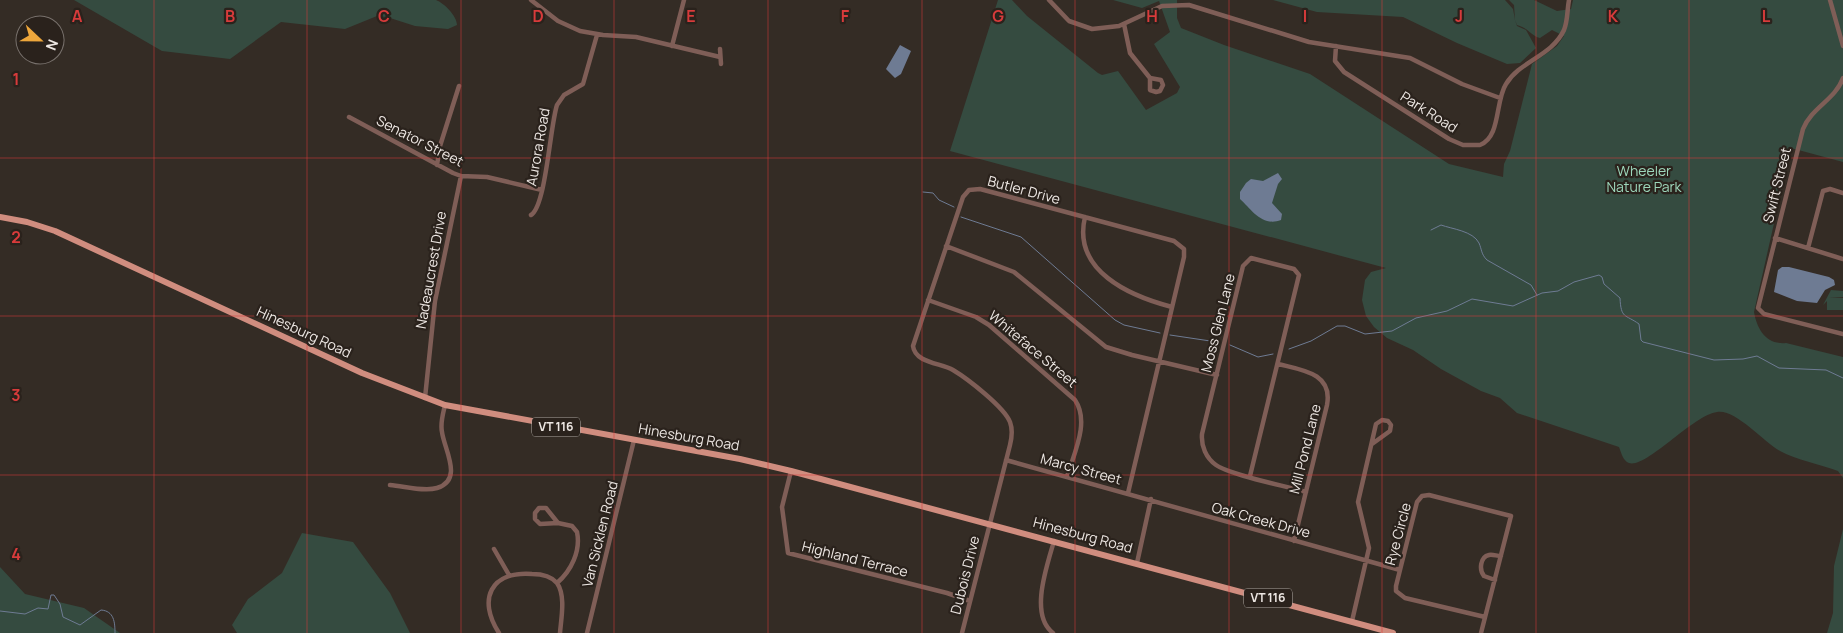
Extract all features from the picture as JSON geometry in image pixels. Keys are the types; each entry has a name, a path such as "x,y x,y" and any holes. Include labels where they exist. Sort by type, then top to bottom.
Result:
{"main road":[{"name":"Hinesburg Road","path":"0,217 27,222 55,231 362,373 445,405 791,470 1393,633"}],"street":[{"path":"531,0 563,24 597,35 632,36 720,57"},
{"path":"672,46 684,0"},
{"path":"1049,0 1060,14 1080,26 1105,29 1124,24 1157,7 1180,2 1299,39 1410,58 1462,84 1500,98"},
{"name":"Park Road","path":"1336,46 1335,60 1339,68 1439,134 1463,144 1480,145 1489,139 1504,86 1512,76 1558,40 1566,25 1569,0"},
{"path":"1830,0 1843,46"},
{"path":"1124,24 1132,57 1150,78"},
{"name":"Aurora Road","path":"531,215 537,209 542,190 557,105 564,95 583,84 597,35"},
{"path":"720,48 721,64"},
{"name":"Swift Street","path":"1843,78 1833,96 1811,114 1802,129 1758,305 1760,312 1843,334"},
{"path":"437,165 440,146 459,86"},
{"name":"Senator Street","path":"349,117 461,176 487,177 542,190"},
{"name":"Nadeaucrest Drive","path":"425,398 435,301 461,176"},
{"name":"Butler Drive","path":"989,523 1012,430 1005,413 957,372 920,358 914,352 913,343 963,197 972,189 1085,217 1174,241 1181,245 1185,253 1128,493"},
{"path":"1808,248 1823,191 1830,189 1843,192"},
{"path":"1085,217 1083,242 1094,264 1129,292 1172,307"},
{"path":"1775,238 1843,259"},
{"path":"946,246 1014,272 1106,347 1217,375"},
{"name":"Moss Glen Lane","path":"1250,476 1299,275 1294,269 1251,258 1243,266 1202,434 1204,451 1219,467 1250,476 1306,492"},
{"name":"Whiteface Street","path":"928,300 984,322 1075,400 1080,409 1082,419 1067,476"},
{"name":"Mill Pond Lane","path":"1278,364 1316,374 1327,389 1327,405 1294,541"},
{"path":"390,485 430,489 438,488 448,480 452,468 442,433 445,405"},
{"path":"1352,622 1369,546 1358,505 1372,444 1377,423 1382,420 1388,421 1391,425 1390,432 1372,444"},
{"name":"Van Sicklen Road","path":"587,633 634,440"},
{"name":"Marcy Street","path":"1006,460 1150,499"},
{"name":"Highland Terrace","path":"791,470 782,507 785,548 788,553 947,593 970,601"},
{"name":"Rye Circle","path":"1481,633 1511,516 1425,495 1418,501 1396,588 1401,596 1485,617"},
{"path":"1137,563 1150,499"},
{"name":"Oak Creek Drive","path":"1150,499 1400,570"},
{"path":"557,583 570,570 578,538 574,528 558,523 540,524 535,519 535,513 539,508 546,508 558,523"},
{"name":"Dubois Drive","path":"962,633 989,523"},
{"path":"1053,633 1045,625 1040,608 1054,541"},
{"path":"494,549 508,575"},
{"path":"1495,580 1484,576 1480,568 1483,558 1487,556 1501,556"},
{"path":"499,633 489,614 488,600 496,584 508,575 520,573 540,574 557,583 561,597 560,633"}],"green space":[{"path":"74,0 436,0 449,10 455,18 457,25 448,29 415,26 387,17 377,16 345,29 281,22 230,59 162,51"},
{"name":"Wheeler Nature Park","path":"998,0 1012,0 1027,16 1098,73 1102,75 1118,71 1146,110 1177,93 1180,87 1154,44 1170,32 1159,1 1142,8 1113,0 1177,0 1177,18 1181,28 1224,45 1310,74 1449,164 1503,177 1504,164 1510,151 1532,64 1557,46 1564,36 1552,30 1540,38 1517,25 1514,5 1509,0 1534,0 1557,11 1571,9 1573,0 1843,0 1843,162 1791,148 1754,312 1760,330 1768,339 1843,357 1843,478 1838,471 1780,451 1741,420 1724,412 1707,415 1647,458 1637,463 1629,463 1624,458 1619,447 1517,413 1500,398 1481,391 1441,369 1413,350 1387,338 1374,327 1366,316 1362,300 1365,280 1371,272 1386,268 950,151"},
{"path":"1273,0 1505,0 1513,9 1517,26 1526,30 1536,48 1520,63 1507,64 1403,17 1317,12"},
{"path":"1831,290 1843,291 1843,297 1829,298 1843,298 1843,310 1827,310 1827,301 1823,305"},
{"path":"1843,529 1843,633 1827,633 1833,613 1834,566"},
{"path":"302,533 353,542 390,593 410,633 237,633 232,625 248,599 282,573"},
{"path":"0,567 25,594 84,608 120,633 0,633"}],"water":[{"path":"900,45 911,51 901,74 895,78 886,69"},
{"path":"1278,173 1282,179 1278,184 1272,203 1282,214 1281,220 1274,222 1263,219 1253,212 1240,199 1240,192 1251,179 1263,181"},
{"path":"1782,267 1829,277 1834,280 1835,285 1825,290 1817,303 1797,301 1774,292 1778,270"}],"waterway":[{"path":"923,192 933,193 939,200 954,207"},
{"path":"961,217 1021,237 1115,320 1124,325 1160,333"},
{"path":"1431,230 1441,225 1472,236 1479,243 1487,260 1531,285 1537,295"},
{"path":"1289,349 1311,341 1337,326 1345,326 1365,334 1392,331 1416,318 1447,311 1472,299 1513,306 1542,293 1558,291 1574,282 1599,275 1602,277 1604,284 1620,298 1623,313 1639,324 1641,340 1643,342 1714,360 1743,359 1757,356 1779,368 1826,370 1843,378"},
{"path":"1170,335 1217,342"},
{"path":"1230,345 1258,357 1273,354"},
{"path":"0,611 25,614 38,608 48,609 51,595 54,595 60,604 63,617 80,625 101,610 109,612 114,621 115,633"}]}
